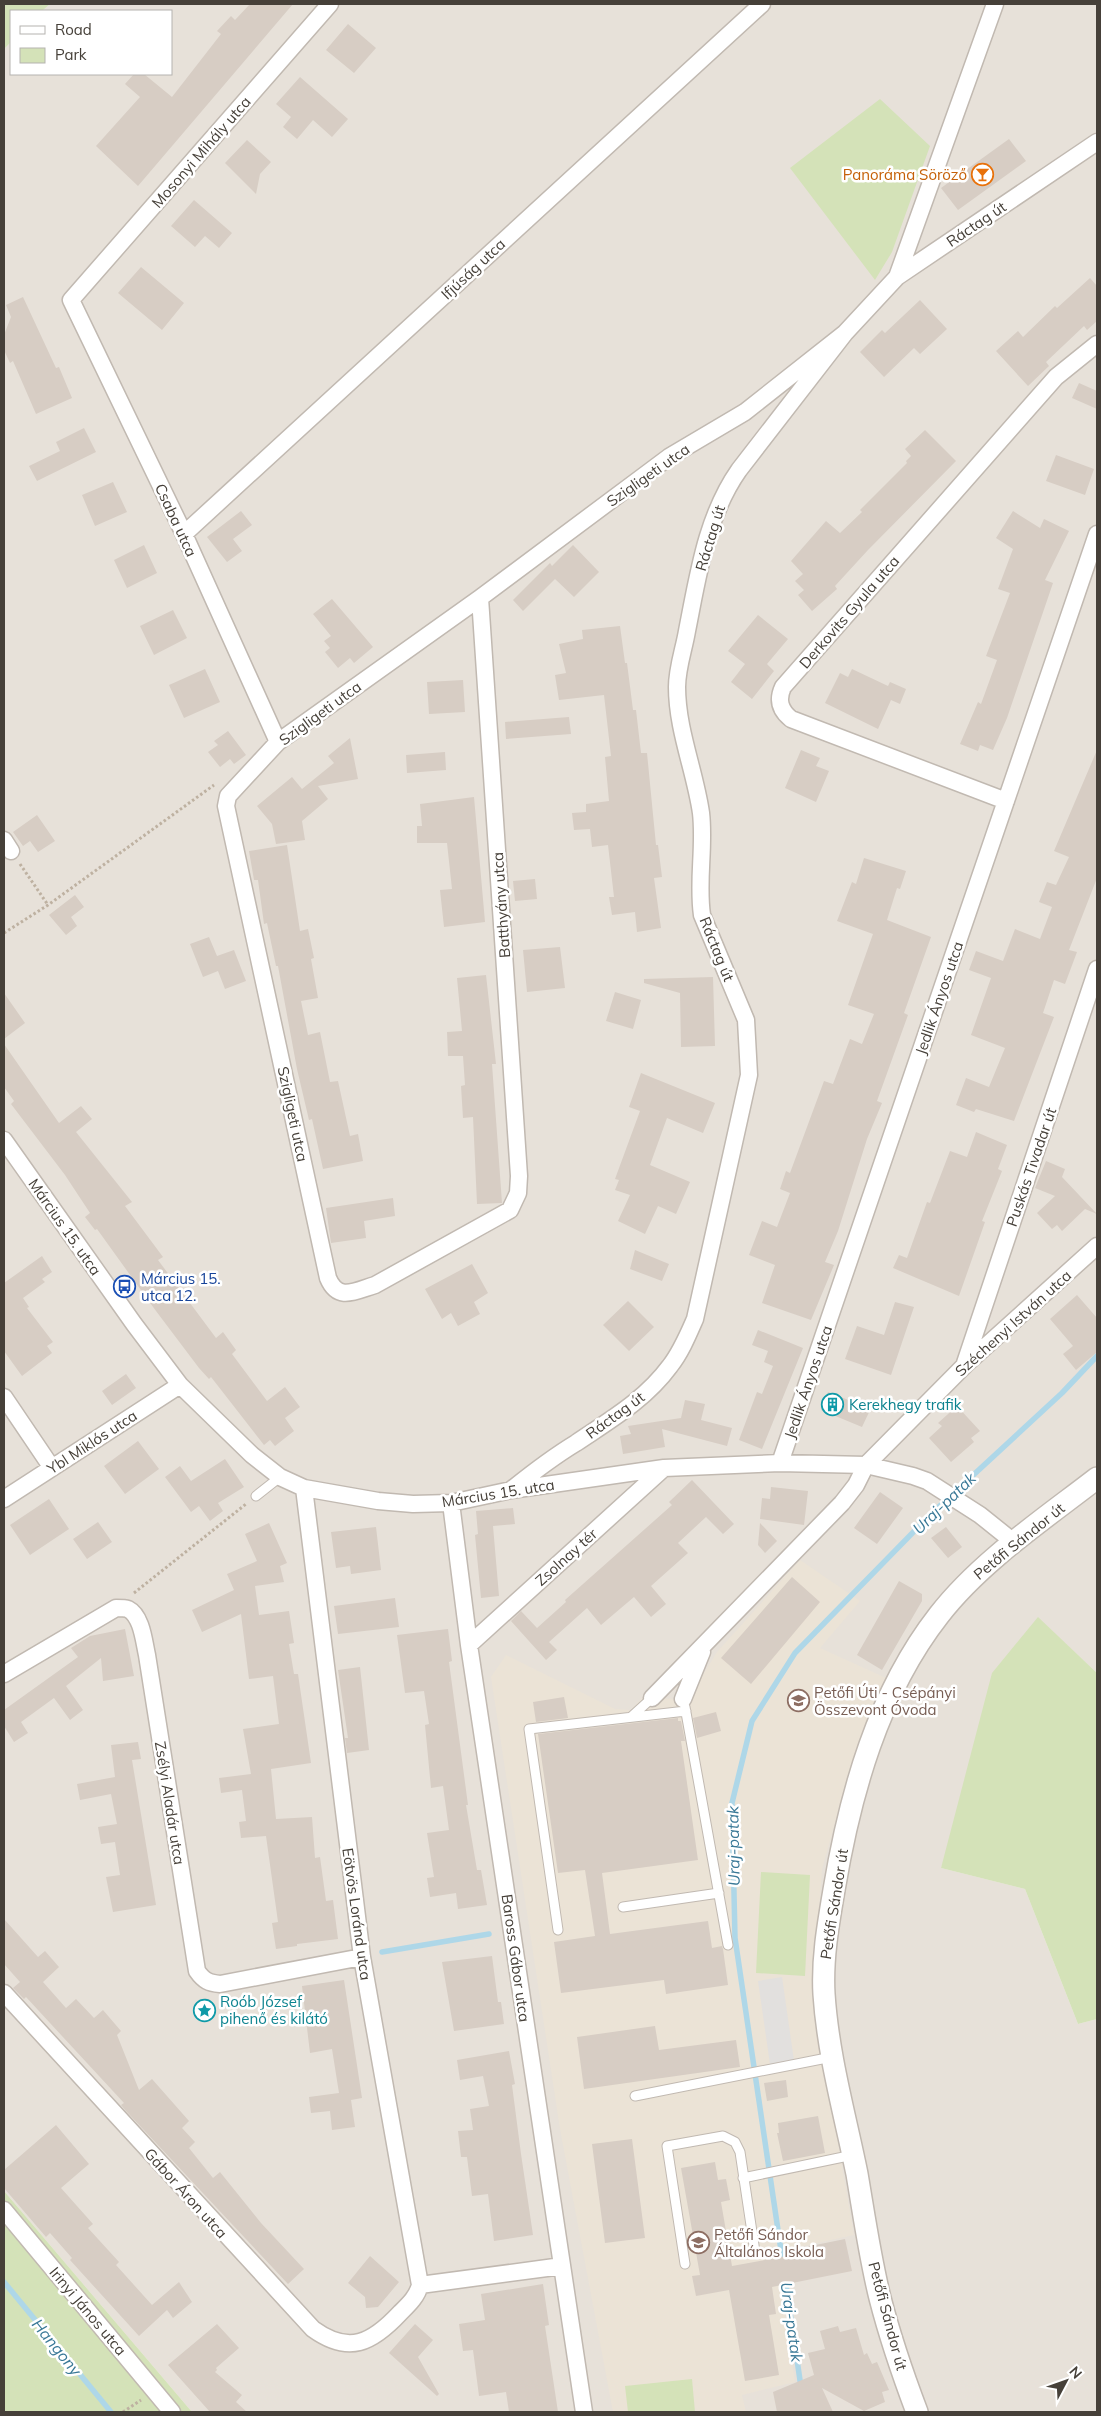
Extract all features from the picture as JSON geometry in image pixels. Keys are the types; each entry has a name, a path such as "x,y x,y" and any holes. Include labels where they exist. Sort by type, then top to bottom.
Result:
{"street":[{"name":"Mosonyi Mihály utca","path":"71,300 330,4"},
{"name":"Ifjúság utca","path":"184,534 762,4"},
{"path":"845,333 897,277 995,4"},
{"name":"Ráctag út","path":"897,277 1097,142"},
{"name":"Csaba utca","path":"71,300 184,534 278,742"},
{"name":"Ráctag út","path":"511,1490 542,1465 632,1406 651,1389 671,1366 684,1345 695,1319 749,1075 746,1020 702,915 699,897 702,851 701,813 688,761 677,686 701,559 724,494 739,470 845,333"},
{"name":"Szigligeti utca","path":"351,1293 340,1292 332,1287 328,1278 226,806 228,796 278,742 480,598 669,457 745,412 845,333"},
{"name":"Derkovits Gyula utca","path":"1006,801 792,719 781,708 780,694 783,687 1056,377 1097,344"},
{"name":"Jedlik Ányos utca","path":"780,1463 1097,534"},
{"name":"Batthyány utca","path":"351,1293 375,1285 510,1210 518,1193 519,1176 480,598"},
{"name":"Puskás Tivadar út","path":"964,1365 1097,969"},
{"name":"Március 15. utca","path":"4,1140 134,1324 180,1385 252,1455 280,1477 304,1488 378,1501 413,1504 451,1503 511,1490 664,1468 780,1463 866,1465 913,1476 941,1489 980,1515 1015,1543"},
{"name":"Széchenyi István utca","path":"652,1698 842,1503 856,1485 866,1465 964,1365 1097,1246"},
{"name":"Ybl Miklós utca","path":"4,1499 180,1385"},
{"path":"4,1397 52,1468"},
{"name":"Zsolnay tér","path":"469,1645 664,1468"},
{"name":"Petőfi Sándor út","path":"917,2412 879,2296 853,2155 832,2057 824,1996 827,1934 837,1871 850,1814 878,1723 907,1662 938,1616 962,1588 1097,1478"},
{"name":"Eötvös Loránd utca","path":"304,1488 362,1957 420,2285"},
{"name":"Baross Gábor utca","path":"451,1503 469,1645 584,2412"},
{"path":"4,1674 116,1608"},
{"name":"Zsélyi Aladár utca","path":"116,1608 128,1609 136,1616 143,1639 197,1971 202,1979 209,1984 220,1984 362,1957"},
{"path":"685,1705 706,1644"},
{"name":"Gábor Áron utca","path":"4,1993 313,2329 328,2338 346,2344 362,2342 379,2333 388,2325 413,2299 420,2285"},
{"name":"Irinyi János utca","path":"4,2210 172,2412"},
{"path":"420,2285 562,2266"}],"lane":[{"path":"256,1496 280,1477"},
{"path":"631,1717 652,1698"},
{"path":"558,1930 529,1729 631,1717 685,1705 728,1945"},
{"path":"623,1908 719,1893"},
{"path":"635,2096 832,2057"},
{"path":"685,2264 667,2146 728,2137 738,2146 755,2252"},
{"path":"743,2178 853,2155"}],"path":[{"path":"4,933 48,905 214,785 238,784"},
{"path":"7,846 48,905"},
{"path":"116,1608 256,1496"}],"shaded area":[{"path":"50,4 1097,4 1097,1673 1038,1618 941,1868 1025,1889 1078,2024 1097,2019 1097,2412 192,2412 4,2191 4,49 10,43 10,75 172,75 172,10 43,10"},
{"path":"800,1560 860,1601 820,1648 886,1678 849,1773 822,1869 814,1981 814,2006 854,2235 775,2252 795,2382 742,2395 746,2412 613,2412 560,2129 491,1677 506,1655 615,1709 631,1710 642,1698 683,1699 699,1681 717,1652"},
{"path":"782,1977 794,2061 770,2064 758,1981"}],"green space":[{"path":"4,4 50,4 43,10 10,10 10,43 4,49"},
{"path":"880,99 930,146 892,252 875,280 790,168"},
{"path":"1038,1617 1097,1673 1097,2019 1078,2024 1025,1889 941,1868 992,1673"},
{"path":"761,1872 810,1875 805,1976 756,1973"},
{"path":"4,2191 192,2412 4,2412"},
{"path":"692,2379 695,2412 628,2412 625,2386"}],"building":[{"path":"250,4 293,4 138,186 96,146 140,97 125,84 133,75 145,75 172,97 221,34 217,31 231,16 235,20"},
{"path":"348,24 376,48 354,73 326,50"},
{"path":"300,77 348,119 332,137 313,120 297,139 283,127 291,117 276,104"},
{"name":"Panoráma Söröző","path":"1009,139 1026,161 958,210 941,188"},
{"path":"247,140 271,162 260,174 256,194 225,163"},
{"path":"194,200 232,233 219,248 205,236 195,247 171,226"},
{"path":"141,267 184,303 162,330 118,293"},
{"path":"1090,278 1097,286 1097,321 1087,330 1084,326 1046,362 1049,366 1028,386 996,351 1018,331 1023,337 1055,306 1057,308"},
{"path":"23,297 56,368 59,367 72,398 36,414 13,361 10,363 4,350 4,335 11,317 6,305"},
{"path":"920,300 947,329 920,354 914,348 884,377 860,352 882,330 885,333"},
{"path":"1079,383 1097,391 1097,409 1072,398"},
{"path":"84,428 96,452 37,481 29,466 60,451 56,442"},
{"path":"925,430 956,461 868,550 835,586 837,589 812,611 798,595 804,590 795,581 803,574 791,561 826,521 840,533 862,512 860,510 907,463 906,461 911,456 905,449"},
{"path":"1056,455 1094,469 1085,495 1046,481"},
{"path":"113,482 127,512 95,526 82,495"},
{"path":"241,511 252,525 233,539 242,551 227,562 207,537"},
{"path":"1013,511 1040,528 1044,519 1069,531 1045,580 1053,583 1007,718 993,750 980,745 978,751 960,744 978,702 981,704 997,660 986,656 1010,593 998,589 1013,549 996,538"},
{"path":"144,545 157,573 127,588 114,560"},
{"path":"573,545 599,572 574,597 555,579 523,611 513,600 550,563 552,566"},
{"path":"332,599 373,647 354,663 350,658 338,668 325,652 330,648 324,641 331,636 313,614"},
{"path":"173,610 187,638 154,655 140,626"},
{"path":"758,615 788,639 767,664 774,671 752,699 731,682 745,664 728,651"},
{"path":"620,626 633,710 636,710 641,753 647,753 656,845 658,845 662,877 654,878 661,928 637,932 635,912 612,915 609,897 614,897 608,845 592,847 590,829 574,830 572,813 586,812 586,804 609,801 605,757 611,756 604,695 559,700 555,675 566,673 559,644 583,639 582,630"},
{"path":"205,669 220,702 184,718 169,685"},
{"path":"852,669 888,686 890,682 906,689 900,704 891,700 878,729 825,703 840,673 848,677"},
{"path":"463,680 465,712 429,714 427,682"},
{"path":"569,717 571,734 506,739 505,722"},
{"path":"228,731 246,755 234,764 230,759 220,767 208,752 218,745 214,741"},
{"path":"350,738 358,779 318,786 328,799 302,821 305,840 276,844 272,824 257,806 292,777 302,789 334,763 328,756"},
{"path":"801,750 820,758 816,766 829,771 816,802 785,788"},
{"path":"1097,750 1097,878 1069,950 1077,952 1065,984 1054,980 1043,1013 1054,1017 1014,1121 976,1109 974,1112 956,1105 966,1078 989,1087 1005,1048 971,1035 991,978 969,970 976,951 1003,961 1015,929 1040,939 1052,907 1039,902 1047,882 1056,885 1069,857 1054,851"},
{"path":"445,752 446,770 407,773 406,755"},
{"path":"474,797 485,922 444,927 440,890 452,889 447,843 417,843 417,826 422,826 420,804"},
{"path":"37,815 55,841 38,852 30,841 23,846 13,832"},
{"path":"287,845 300,931 308,929 314,958 311,959 318,998 301,1001 308,1035 320,1032 330,1082 338,1081 350,1136 358,1134 363,1161 323,1169 312,1119 309,1120 297,1069 278,966 276,966 267,923 264,924 258,880 254,880 249,851"},
{"path":"864,858 906,871 900,889 897,888 887,920 931,937 904,1013 908,1015 877,1101 882,1103 867,1139 838,1231 825,1262 834,1265 811,1320 762,1303 775,1265 749,1255 762,1221 777,1227 790,1193 780,1189 786,1171 790,1173 824,1081 833,1084 850,1039 862,1044 874,1014 848,1005 873,934 837,921 852,882 856,884"},
{"path":"535,879 537,899 515,901 513,881"},
{"path":"75,895 84,907 71,917 77,926 66,935 49,915"},
{"path":"209,937 217,956 234,950 246,981 225,989 218,971 203,977 190,944"},
{"path":"560,947 565,988 527,992 523,950"},
{"path":"486,975 496,1064 492,1064 502,1203 477,1204 473,1117 463,1118 461,1086 465,1085 463,1056 448,1056 447,1032 462,1031 457,978"},
{"path":"713,977 715,1046 681,1047 680,993 644,983 644,979"},
{"path":"615,992 641,1000 633,1029 606,1021"},
{"path":"4,993 25,1023 4,1039"},
{"path":"4,1044 59,1123 81,1106 92,1119 76,1132 132,1202 125,1206 163,1257 158,1260 216,1338 223,1332 236,1350 232,1354 267,1401 285,1387 300,1407 285,1418 294,1431 275,1446 270,1440 264,1445 211,1377 209,1379 199,1368 97,1229 95,1230 85,1217 90,1213 65,1175 11,1104 14,1101 4,1087"},
{"path":"641,1073 715,1103 703,1133 667,1118 650,1165 690,1182 676,1214 658,1206 645,1234 618,1221 630,1195 615,1190 619,1180 615,1179 640,1111 629,1107"},
{"path":"976,1132 1007,1145 998,1169 1002,1171 982,1221 985,1222 959,1296 893,1268 899,1255 907,1258 927,1202 930,1203 950,1151 967,1157"},
{"path":"1046,1161 1065,1169 1062,1177 1097,1214 1085,1209 1062,1231 1057,1225 1052,1229 1037,1213 1055,1196 1035,1188"},
{"path":"393,1198 395,1216 364,1221 366,1238 331,1243 326,1208"},
{"path":"635,1250 669,1264 662,1281 630,1269"},
{"path":"42,1256 52,1272 42,1279 45,1282 23,1298 29,1307 27,1308 53,1342 47,1346 52,1353 22,1376 4,1351 4,1283"},
{"path":"472,1264 488,1293 474,1302 480,1314 458,1326 451,1313 442,1319 425,1289"},
{"path":"1077,1295 1097,1318 1097,1352 1076,1370 1063,1354 1073,1346 1050,1319"},
{"path":"628,1301 654,1327 629,1351 603,1325"},
{"path":"895,1302 914,1307 891,1375 845,1359 857,1326 884,1335"},
{"path":"758,1330 803,1348 762,1449 739,1440 757,1392 762,1394 773,1366 764,1362 768,1351 752,1345"},
{"path":"126,1374 136,1388 112,1405 102,1391"},
{"path":"828,1392 851,1401 853,1398 872,1406 862,1427 821,1410"},
{"path":"685,1400 705,1404 701,1420 732,1428 727,1446 662,1429 665,1447 623,1454 620,1436 631,1434 628,1426 681,1418"},
{"path":"957,1406 980,1431 971,1438 974,1442 951,1462 929,1438 942,1426 938,1423"},
{"path":"138,1441 159,1469 125,1494 104,1466"},
{"path":"225,1459 244,1487 218,1503 223,1511 210,1521 199,1506 191,1512 165,1477 180,1466 191,1481"},
{"path":"692,1480 734,1524 723,1534 706,1517 678,1543 688,1553 651,1586 666,1604 651,1617 634,1597 601,1625 587,1608 549,1642 557,1650 546,1660 511,1621 521,1611 537,1628 566,1602 565,1600 672,1505 669,1502"},
{"path":"771,1487 808,1491 804,1525 760,1519 762,1498 770,1499"},
{"path":"880,1492 903,1508 877,1544 854,1528"},
{"path":"49,1499 69,1529 30,1555 10,1525"},
{"path":"513,1508 515,1524 493,1526 499,1596 481,1598 475,1535 478,1534 476,1511"},
{"path":"98,1522 112,1542 87,1559 73,1539"},
{"path":"269,1523 287,1563 280,1566 284,1582 255,1586 259,1615 289,1611 294,1643 289,1644 294,1674 298,1674 311,1763 271,1769 276,1819 312,1817 315,1858 320,1857 326,1901 333,1900 338,1939 297,1944 297,1946 276,1949 272,1923 278,1922 266,1836 241,1838 239,1822 246,1821 242,1790 221,1793 219,1778 251,1774 243,1729 279,1724 273,1676 249,1679 241,1614 202,1632 192,1610 234,1590 227,1574 257,1561 245,1534"},
{"path":"760,1523 777,1541 765,1553 758,1545"},
{"path":"376,1527 381,1570 351,1574 350,1566 336,1568 331,1532"},
{"path":"946,1527 962,1547 948,1558 931,1538"},
{"path":"792,1577 820,1602 751,1684 721,1658"},
{"path":"899,1581 922,1594 922,1601 882,1670 857,1655"},
{"path":"395,1598 399,1627 338,1634 334,1606"},
{"path":"125,1629 134,1676 103,1681 101,1658 66,1686 83,1710 70,1720 54,1698 21,1722 28,1733 14,1742 4,1726 4,1710 78,1657 71,1648 90,1636"},
{"path":"448,1629 452,1661 449,1662 468,1805 466,1805 477,1870 481,1870 487,1905 458,1909 456,1893 430,1897 427,1878 434,1877 427,1833 449,1830 443,1786 431,1788 425,1725 429,1724 424,1691 405,1693 397,1635"},
{"path":"360,1667 369,1750 347,1753 345,1738 348,1738 338,1670"},
{"path":"564,1697 568,1718 536,1722 533,1702"},
{"path":"716,1712 721,1731 697,1738 693,1718"},
{"path":"678,1718 678,1721 681,1721 685,1741 681,1741 698,1860 602,1873 610,1934 708,1921 712,1948 722,1946 723,1949 728,1985 666,1994 664,1980 561,1993 554,1942 595,1936 585,1870 558,1873 538,1734"},
{"path":"138,1742 141,1759 132,1760 156,1905 113,1912 106,1877 120,1875 115,1842 101,1844 98,1827 117,1824 111,1794 80,1800 77,1784 115,1777 111,1745"},
{"path":"4,1919 38,1957 45,1951 59,1967 43,1982 66,2008 76,1999 94,2018 103,2010 121,2031 117,2035 139,2090 152,2079 189,2121 182,2128 195,2142 189,2148 213,2178 220,2172 261,2223 304,2269 288,2284 126,2111 121,2105 124,2103 26,1997 24,1999 13,1988 20,1982 4,1964"},
{"path":"492,1956 498,2002 501,2002 504,2024 454,2031 442,1962"},
{"path":"344,1980 362,2098 351,2100 355,2127 332,2130 330,2111 311,2113 309,2097 339,2093 332,2049 310,2053 302,1986"},
{"path":"655,2026 659,2050 736,2040 740,2067 584,2089 577,2037"},
{"path":"509,2051 515,2084 512,2085 533,2235 494,2241 488,2194 472,2196 467,2157 461,2157 458,2131 473,2130 470,2109 489,2106 483,2076 460,2080 457,2060"},
{"path":"786,2080 788,2097 767,2101 764,2083"},
{"path":"818,2116 825,2153 783,2161 777,2133 779,2133 778,2123"},
{"path":"56,2125 89,2164 61,2188 93,2224 88,2228 119,2262 116,2265 152,2305 179,2282 192,2302 173,2318 167,2310 139,2336 70,2260 72,2258 50,2233 46,2237 4,2188 4,2170"},
{"path":"632,2139 645,2238 605,2243 592,2144"},
{"path":"715,2162 718,2180 726,2179 730,2200 721,2202 732,2266 792,2255 791,2250 845,2239 852,2271 772,2287 776,2314 769,2315 779,2375 745,2381 729,2290 696,2296 692,2276 700,2275 681,2168"},
{"path":"370,2256 399,2282 378,2307 366,2308 365,2297 348,2283"},
{"path":"543,2284 549,2325 545,2326 558,2412 509,2412 506,2392 479,2396 473,2350 463,2351 459,2324 485,2320 481,2294"},
{"path":"217,2324 239,2348 216,2368 215,2372 242,2395 236,2402 247,2412 210,2412 168,2365"},
{"path":"415,2324 433,2340 418,2357 439,2394 437,2396 389,2353"},
{"path":"838,2326 840,2332 856,2328 864,2355 867,2353 872,2364 877,2362 889,2390 882,2392 885,2402 864,2411 822,2388 833,2412 777,2412 773,2392 814,2375 808,2353 825,2349 820,2331"}],"waterway":[{"name":"Uraj-patak","path":"783,2264 735,1938 732,1803 752,1721 795,1653 931,1514 1062,1393 1097,1356"},
{"path":"382,1952 489,1934"},
{"name":"Uraj-patak","path":"785,2278 801,2387"},
{"name":"Hangony","path":"4,2282 111,2412"}],"place":[{"name":"Panoráma Söröző","path":"983,174"},
{"name":"Március 15. utca 12.","path":"125,1287"},
{"name":"Kerekhegy trafik","path":"833,1404"},
{"name":"Petőfi Úti - Csépányi Összevont Óvoda","path":"798,1701"},
{"name":"Roób József pihenő és kilátó","path":"204,2010"},
{"name":"Petőfi Sándor Általános Iskola","path":"698,2243"}]}
